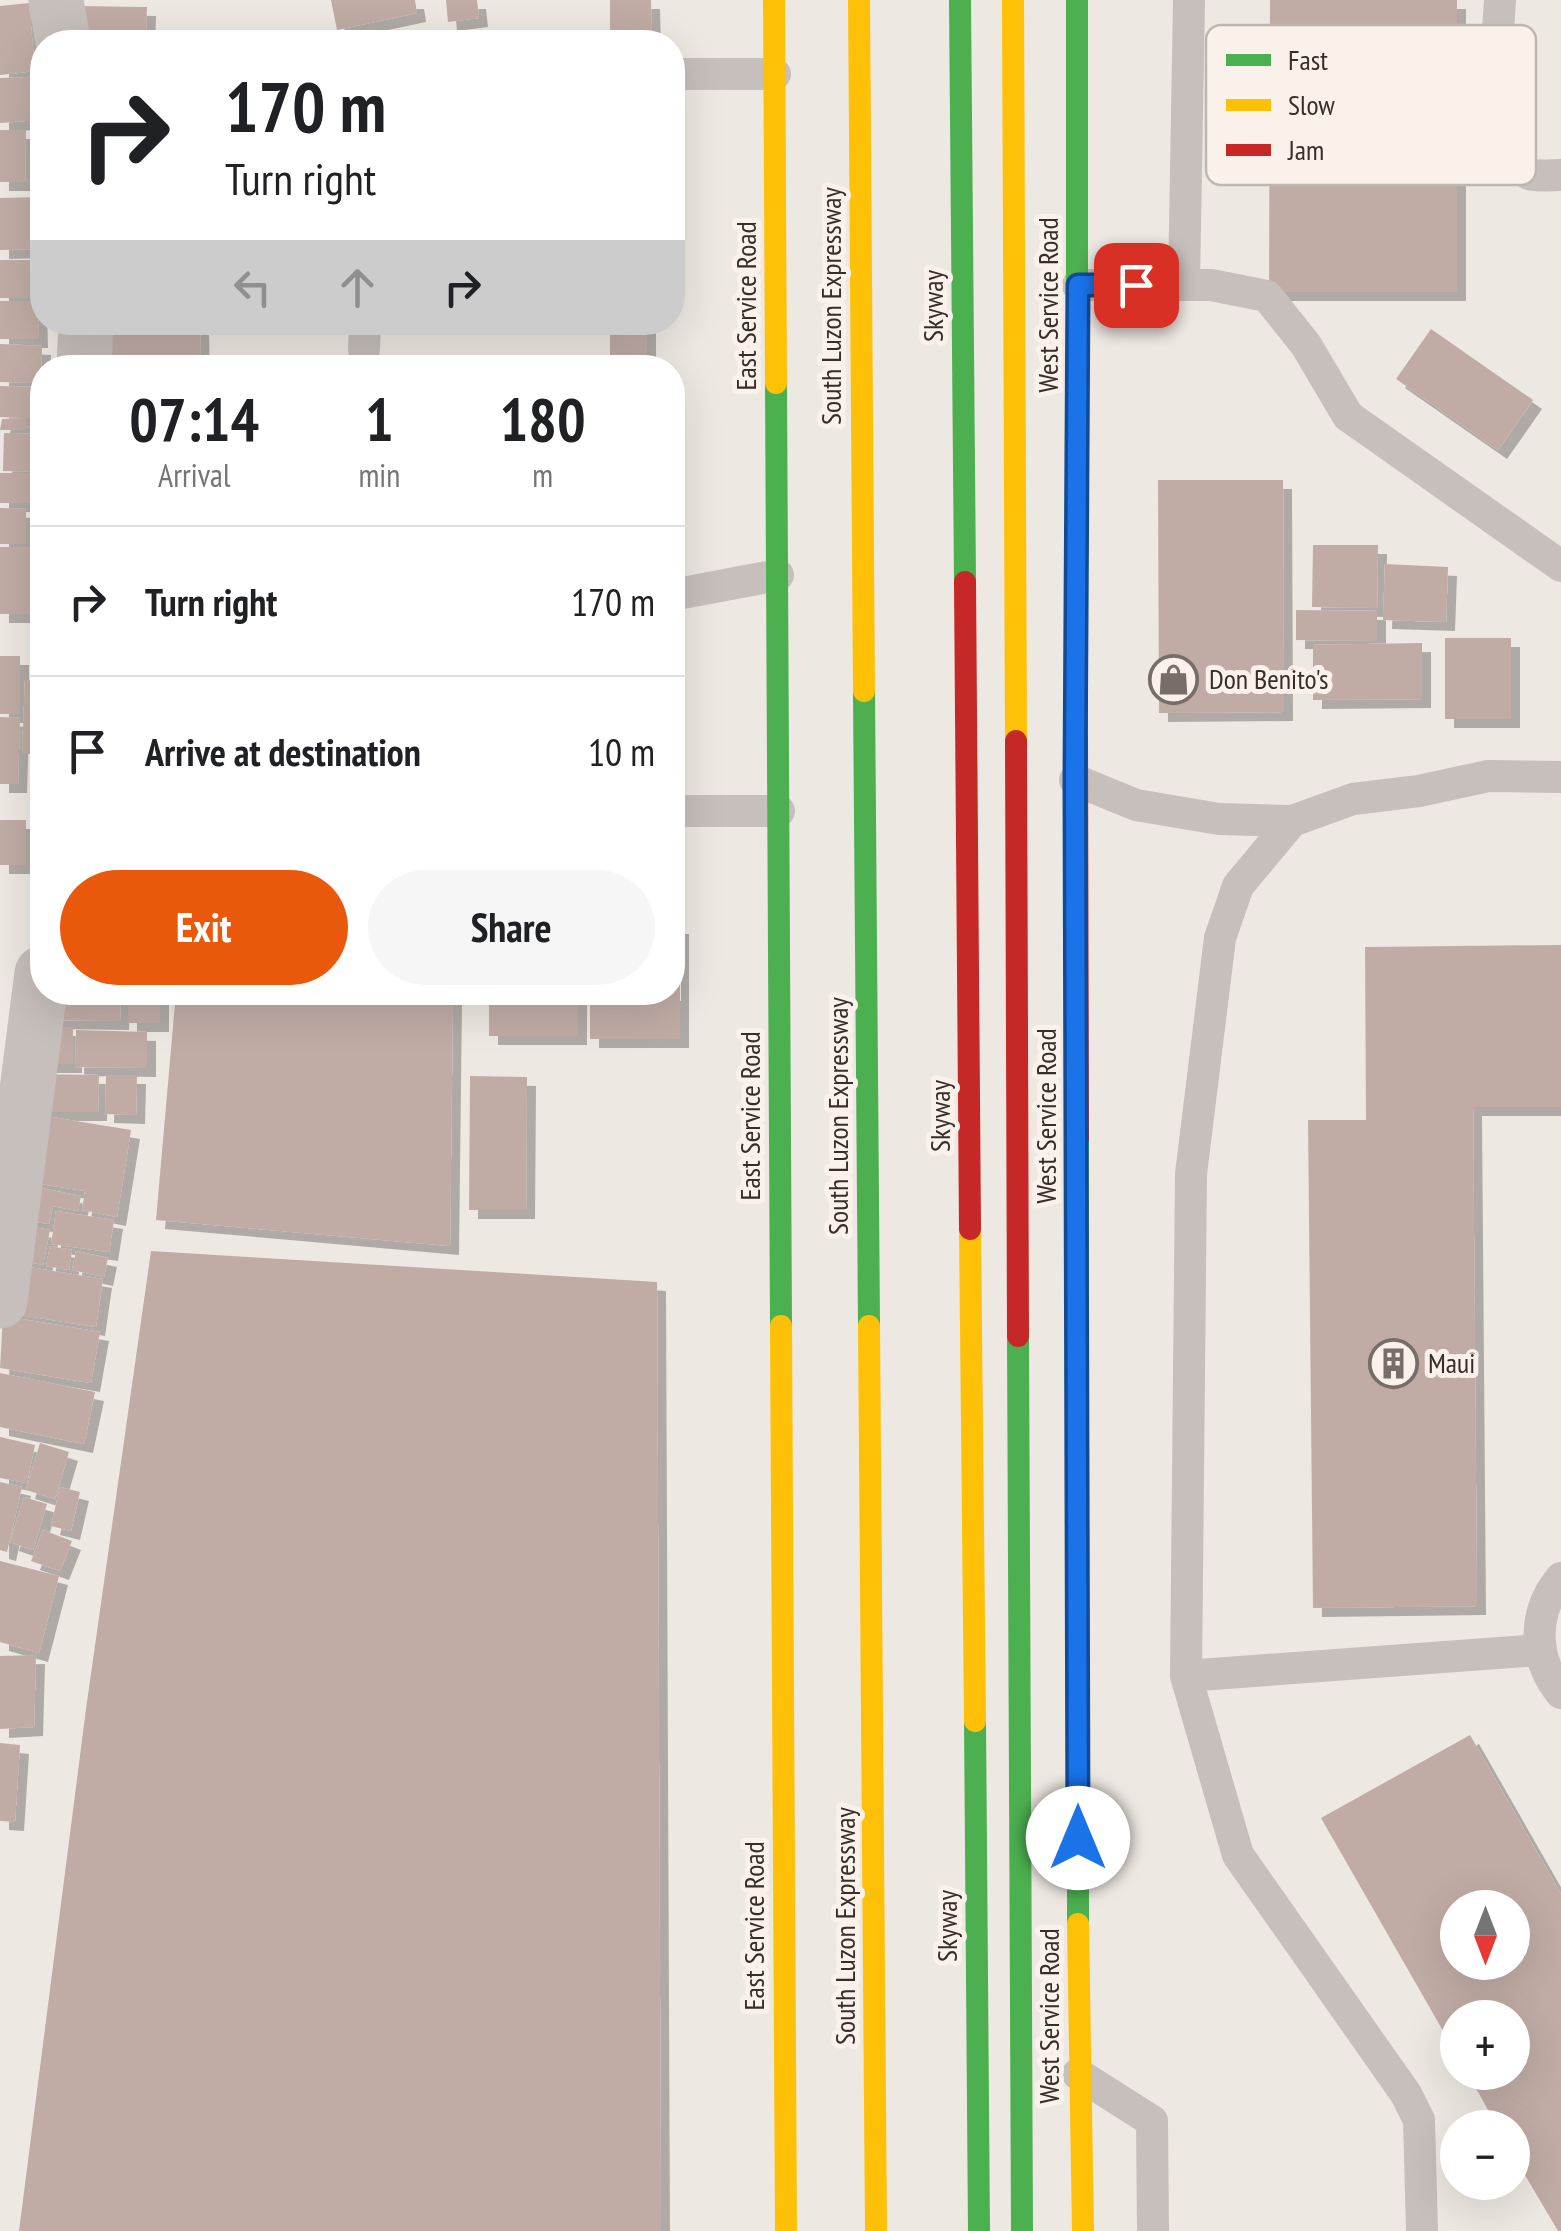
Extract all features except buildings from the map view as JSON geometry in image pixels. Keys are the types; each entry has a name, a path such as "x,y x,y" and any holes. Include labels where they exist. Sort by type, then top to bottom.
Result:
{"main road":[{"name":"East Service Road","path":"774,0 786,2231"},
{"name":"South Luzon Expressway","path":"859,0 876,2231"},
{"name":"Skyway","path":"960,0 979,2231"},
{"path":"1013,0 1022,2231"},
{"name":"West Service Road","path":"1077,0 1078,2074 1083,2231"}],"street":[{"path":"56,0 61,30"},
{"path":"0,1301 38,1005"}],"lane":[{"path":"1184,284 1190,0"},
{"path":"1500,0 1500,25"},
{"path":"685,74 775,74"},
{"path":"1078,285 1184,284 1242,289 1268,296 1306,345 1348,416 1561,566"},
{"path":"685,593 778,575"},
{"path":"1075,780 1136,805 1219,819 1292,821 1353,799 1488,776 1561,778"},
{"path":"685,811 779,811"},
{"path":"1292,821 1238,886 1220,938 1215,977 1191,1174 1186,1676 1238,1855 1406,2094 1419,2120 1422,2231"},
{"path":"1561,1578 1549,1592 1539,1620 1539,1650 1549,1678 1561,1693"},
{"path":"1186,1676 1539,1650"},
{"path":"1078,2074 1152,2121 1153,2231"}],"traffic: fast":[{"path":"960,0 965,582"},
{"path":"1077,0 1077,740"},
{"path":"776,383 781,1326"},
{"path":"864,691 869,1326"},
{"path":"1078,1138 1078,1924"},
{"path":"1018,1336 1022,2231"},
{"path":"975,1721 979,2231"}],"traffic: slow":[{"path":"774,0 776,383"},
{"path":"859,0 864,691"},
{"path":"1013,0 1016,741"},
{"path":"970,1229 975,1721"},
{"path":"781,1326 786,2231"},
{"path":"869,1326 876,2231"},
{"path":"1078,1924 1083,2231"}],"traffic: jam":[{"path":"965,582 970,1229"},
{"path":"1077,740 1078,1138"},
{"path":"1016,741 1018,1336"}],"place":[{"name":"Don Benito's","path":"1174,679"},
{"name":"Maui","path":"1393,1363"}],"route":[{"path":"1078,1838 1078,285 1136,285"}]}
